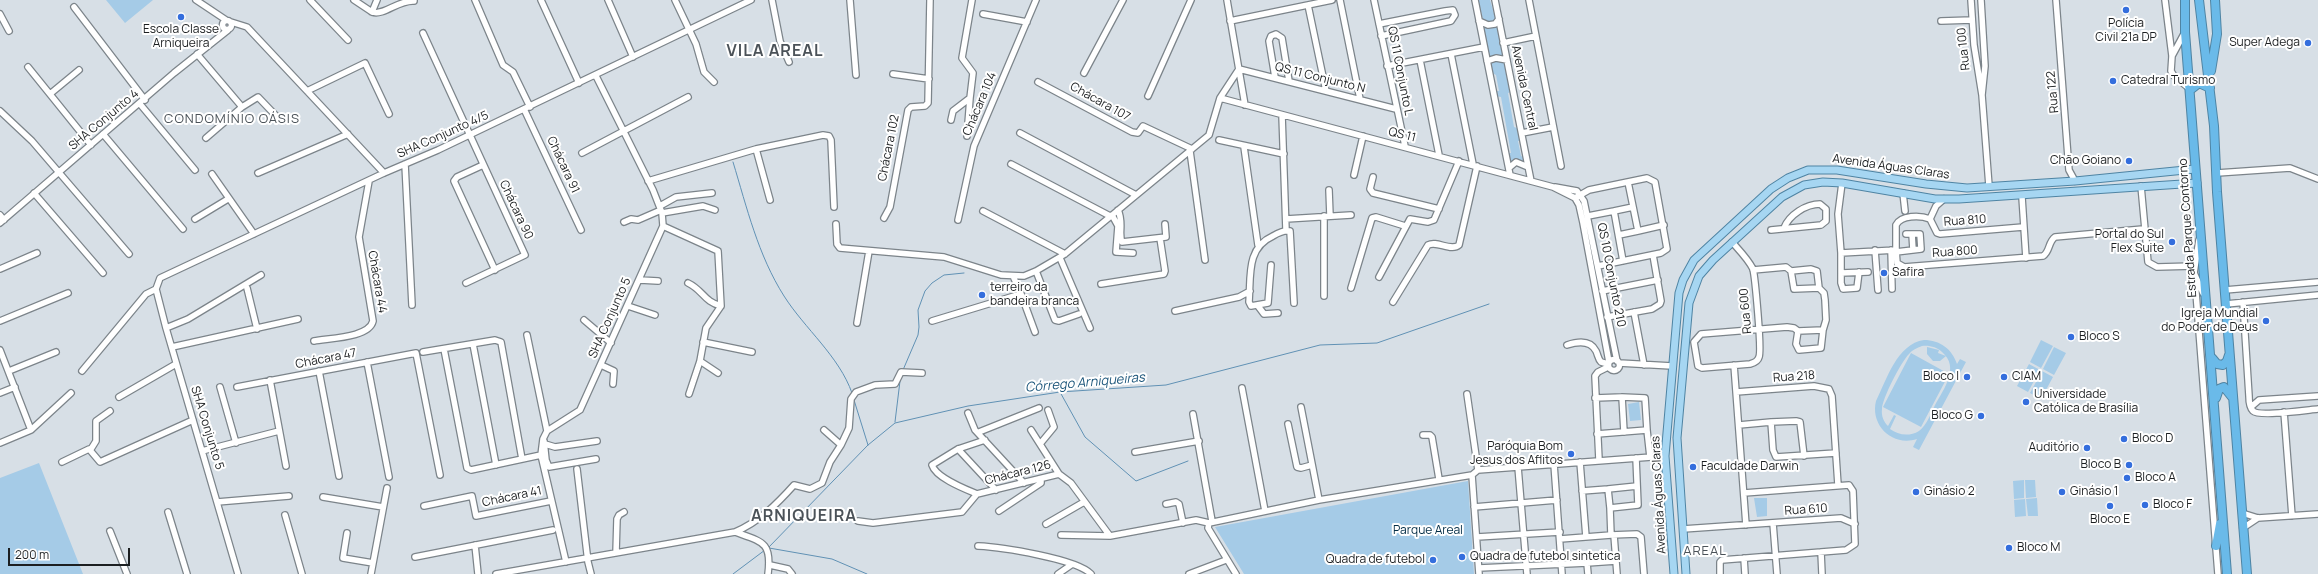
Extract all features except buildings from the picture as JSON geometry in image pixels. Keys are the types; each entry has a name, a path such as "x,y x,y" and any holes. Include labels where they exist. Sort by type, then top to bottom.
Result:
{"highway":[{"path":"2181,0 2185,28"},
{"path":"2185,0 2185,28"},
{"path":"2199,0 2210,85 2247,574"},
{"path":"2210,85 2217,34 2215,0"},
{"name":"Estrada Parque Contorno","path":"2185,28 2206,304 2212,358 2227,574"},
{"path":"2190,90 2199,83 2210,85"},
{"path":"2212,358 2217,364 2223,365 2228,361 2230,353"},
{"path":"2215,404 2217,392 2219,389 2224,387 2229,392 2234,402"},
{"path":"2216,546 2222,513"}],"main road":[{"name":"Avenida Águas Claras","path":"1674,574 1665,456 1667,416 1679,293 1687,271 1694,260 1762,197 1782,182 1801,173 1818,169 1837,170 1926,184 1948,186 1989,186 2075,181 2196,169"},
{"path":"2162,172 2162,185"},
{"path":"1801,173 1804,185"},
{"name":"Avenida Águas Claras","path":"1686,574 1677,460 1686,315 1692,292 1705,268 1732,242 1791,191 1804,185 1823,182 1842,183 1944,199 2022,197 2141,186 2197,183"},
{"path":"1923,196 1927,190 1926,184"},
{"path":"1944,199 1943,193 1948,186"},
{"path":"1762,197 1770,203 1770,208"},
{"path":"1668,405 1680,408"},
{"path":"1667,416 1675,416 1679,420"},
{"path":"1671,541 1677,545 1684,543"},
{"path":"1673,556 1677,554 1684,555"}],"street":[{"path":"196,0 219,17 226,26 241,24 247,27 384,173"},
{"path":"310,0 348,40"},
{"path":"354,0 372,12 377,13 404,1 414,1"},
{"path":"372,12 376,0"},
{"name":"Chácara 91","path":"475,0 503,65 513,72 527,108 581,230"},
{"path":"541,0 579,84"},
{"path":"608,0 633,57"},
{"path":"675,0 696,44 704,72 714,82"},
{"path":"743,2 751,0"},
{"path":"772,0 780,41 789,62"},
{"path":"850,0 856,75"},
{"name":"Chácara 102","path":"884,218 890,207 906,113 911,107 928,105 930,0"},
{"path":"967,136 973,74 962,58 972,0"},
{"name":"Chácara 104","path":"958,220 974,146 1036,0"},
{"path":"1084,73 1123,0"},
{"path":"1148,96 1191,0"},
{"path":"1227,0 1245,105"},
{"path":"1230,20 1332,0"},
{"path":"1340,0 1360,99"},
{"name":"QS 11 Conjunto L","path":"1374,0 1405,146"},
{"path":"1475,0 1510,175"},
{"name":"Avenida Central","path":"1495,0 1531,181"},
{"path":"1529,0 1561,166"},
{"name":"Rua 122","path":"2056,0 2069,170 2075,181"},
{"path":"2165,0 2172,56 2171,71 2174,76 2190,90"},
{"name":"SHA Conjunto 4/5","path":"82,371 146,294 156,289 160,278 596,76 743,2"},
{"path":"1971,3 1981,2"},
{"name":"Rua 100","path":"1981,2 1985,66 1982,95"},
{"name":"Rua 100","path":"1971,3 1982,95 1989,186"},
{"path":"1308,5 1326,91"},
{"path":"74,7 145,100"},
{"path":"1379,24 1445,10 1453,10 1455,15 1451,21 1381,36"},
{"path":"0,14 9,31"},
{"path":"983,14 1027,22"},
{"path":"1479,21 1488,25 1495,24 1499,19"},
{"path":"1941,21 1972,20"},
{"name":"SHA Conjunto 4","path":"1,219 145,100 226,26"},
{"path":"2172,56 2185,28"},
{"name":"Chácara 90","path":"423,33 525,255 466,283"},
{"path":"1275,77 1269,39 1270,36 1276,34 1282,38 1289,81"},
{"path":"1503,43 1536,36"},
{"path":"1387,66 1484,46"},
{"path":"197,54 242,107"},
{"path":"1393,302 1428,245 1432,244 1456,248 1459,245 1475,165 1451,54"},
{"path":"1487,61 1496,58 1507,60"},
{"path":"1420,60 1439,155"},
{"path":"307,91 365,63 389,114"},
{"path":"28,67 91,145"},
{"path":"836,224 839,247 944,257 990,273 1024,276 1062,256 1212,132 1220,98 1239,69"},
{"name":"QS 11 Conjunto N","path":"1239,69 1396,109"},
{"path":"50,94 79,70"},
{"path":"892,74 929,79"},
{"name":"SHA Conjunto 5","path":"547,431 580,410 640,280 663,226 661,210 596,76"},
{"name":"Chácara 107","path":"1038,82 1134,133 1138,132 1143,126 1191,150"},
{"path":"206,138 242,107 258,97 280,120"},
{"path":"582,153 688,97"},
{"path":"950,120 953,111 970,98"},
{"name":"QS 11","path":"1220,98 1439,155 1553,187 1567,188 1580,194"},
{"path":"140,104 195,170"},
{"path":"0,111 32,141 128,254"},
{"path":"1282,115 1286,230"},
{"path":"1522,133 1553,127"},
{"path":"1020,133 1136,195"},
{"path":"103,134 183,229"},
{"path":"258,173 348,134"},
{"path":"648,181 756,149 807,137 823,135 829,136 831,140 834,207"},
{"path":"1354,175 1363,136"},
{"path":"1219,140 1244,147 1284,154"},
{"path":"1244,147 1258,245 1253,255 1250,305 1266,305 1269,302 1271,265"},
{"path":"756,149 770,200"},
{"path":"1191,150 1205,260"},
{"path":"1379,277 1406,226 1412,218 1431,222 1439,209 1459,161"},
{"path":"1508,168 1516,162 1528,167"},
{"path":"405,164 412,305"},
{"path":"1011,164 1111,216 1118,226 1116,252 1133,253"},
{"path":"484,165 457,177 454,181 495,270"},
{"path":"2217,174 2290,168 2318,179"},
{"path":"212,174 228,199 254,234"},
{"path":"1373,177 1370,189 1373,193 1439,209"},
{"path":"1574,198 1589,190 1650,178 1654,180 1664,225 1667,249 1661,254 1598,266"},
{"name":"Chácara 44","path":"314,340 347,336 368,330 372,326 373,321 359,237 369,181"},
{"path":"1628,182 1638,231"},
{"path":"1842,183 1838,214 1842,288 1850,290 1858,286 1858,272"},
{"path":"2141,186 2143,229 2149,264 2158,267 2194,266"},
{"name":"QS 11","path":"1553,187 1574,198"},
{"path":"1324,296 1329,190"},
{"path":"34,193 103,273"},
{"path":"624,222 631,219 638,220 661,210 676,197 712,193"},
{"path":"1904,193 1905,211"},
{"name":"QS 10 Conjunto 210","path":"1580,194 1588,216 1607,317 1618,364"},
{"path":"2022,197 2026,258"},
{"name":"QS 10 Conjunto 210","path":"1574,198 1579,204 1583,223 1608,364"},
{"path":"195,219 228,199"},
{"path":"1930,219 1936,206 1944,199"},
{"path":"1771,230 1821,226 1826,221 1828,216 1826,209 1822,205 1809,206 1789,220 1784,228"},
{"path":"661,210 703,206 715,210"},
{"path":"1588,216 1633,207"},
{"path":"1118,210 1122,222 1120,238 1122,242 1167,236 1165,224"},
{"path":"982,211 1062,256 1090,328"},
{"path":"1614,211 1623,261"},
{"path":"1828,216 1838,214"},
{"path":"1286,219 1351,215"},
{"path":"1351,288 1372,218 1376,217 1406,226"},
{"name":"Rua 810","path":"1894,250 1898,222 1912,218 1930,219 1937,233 1940,234 2023,227"},
{"path":"1618,235 1664,225"},
{"path":"663,226 718,251 721,306 706,328 700,360 688,394"},
{"name":"Rua 800","path":"1894,250 1897,263 1904,267 2026,258 2045,255 2055,237 2143,229"},
{"path":"1258,245 1286,230 1292,232 1294,303"},
{"path":"1841,253 1875,250 1913,250 1922,247 1921,235 1909,234 1913,250"},
{"path":"2201,234 2194,266 2218,574"},
{"path":"1101,284 1164,274 1166,271 1160,238"},
{"name":"Rua 600","path":"1732,242 1753,270 1759,358 1750,364 1734,365"},
{"path":"857,323 869,250"},
{"path":"1875,250 1878,290"},
{"path":"1892,289 1894,250"},
{"path":"0,268 38,253"},
{"path":"1607,317 1652,309 1660,304 1658,280 1653,255"},
{"path":"1753,270 1786,267 1791,271 1816,270 1819,288 1824,293 1825,300 1826,320 1821,348 1801,351 1796,344 1798,331"},
{"path":"1036,271 1054,320 1059,321 1079,314"},
{"path":"1791,271 1794,289 1819,288"},
{"path":"1841,273 1868,272"},
{"path":"166,328 188,319 262,275"},
{"path":"1013,276 1035,332"},
{"path":"640,280 658,281"},
{"path":"1602,291 1658,280"},
{"path":"2196,280 2202,289 2206,304"},
{"path":"2225,290 2318,282"},
{"path":"688,283 699,290 710,302 721,306"},
{"path":"2291,284 2289,293 2293,297"},
{"path":"2279,285 2281,292 2280,298"},
{"path":"247,288 257,329"},
{"name":"SHA Conjunto 5","path":"156,289 176,364 238,574"},
{"path":"1175,311 1239,297 1250,291"},
{"path":"0,321 68,293"},
{"path":"932,321 1021,294"},
{"path":"2226,304 2318,295"},
{"path":"2243,302 2251,409"},
{"path":"628,306 655,315"},
{"path":"1258,306 1264,314 1278,313"},
{"path":"1634,312 1644,365"},
{"path":"172,347 298,319"},
{"path":"584,320 611,343"},
{"path":"1746,525 1740,424 1734,365 1702,368 1698,366 1694,345 1696,338 1705,333 1787,327 1794,328 1798,331 1823,330"},
{"path":"527,335 547,431 541,455 566,562"},
{"name":"Chácara 47","path":"237,387 414,353 420,354 494,340 501,342 522,459"},
{"path":"703,342 752,352"},
{"path":"1567,345 1579,342 1588,344 1595,349 1601,362 1608,364 1612,371 1618,364"},
{"path":"473,344 496,465"},
{"path":"444,349 467,468 472,470 541,455"},
{"path":"0,350 31,430"},
{"path":"9,371 56,352"},
{"path":"420,354 440,475"},
{"path":"700,360 718,373"},
{"path":"1599,460 1595,398 1596,375 1612,360 1618,364 1672,366"},
{"path":"367,362 389,477"},
{"path":"119,397 176,364"},
{"path":"601,365 614,370 613,384"},
{"path":"319,371 339,476"},
{"path":"496,574 521,572 566,562 735,532 748,526 770,510 794,485 810,488 822,483 830,462 841,445 849,428 851,399 856,392 875,385 895,384 901,372 922,373"},
{"path":"270,380 286,466"},
{"path":"0,393 15,387"},
{"path":"220,387 236,443"},
{"name":"Rua 218","path":"1736,392 1826,387 1831,391 1838,485"},
{"path":"1242,388 1265,511"},
{"path":"2249,392 2259,400 2318,396"},
{"path":"0,443 31,430 71,393"},
{"path":"1467,394 1478,470"},
{"path":"1622,397 1624,432"},
{"path":"1595,398 1645,398 1650,457"},
{"path":"2251,409 2259,400"},
{"path":"1301,407 1319,500"},
{"path":"979,432 1039,408"},
{"path":"2251,409 2258,413 2318,409"},
{"path":"1040,444 1054,428 1048,410"},
{"path":"91,449 96,441 96,421 110,412"},
{"path":"2284,412 2292,516"},
{"path":"968,413 972,424 1024,483"},
{"path":"1193,414 1199,441 1211,522 1208,528 1226,560 1236,574"},
{"path":"91,449 100,462 193,420"},
{"path":"1771,422 1775,457 1836,453"},
{"path":"1740,424 1800,422 1804,456"},
{"path":"1288,424 1297,467 1301,468 1312,465"},
{"path":"824,430 841,445"},
{"path":"1031,430 1059,474"},
{"path":"1598,434 1648,430"},
{"path":"202,451 279,431"},
{"path":"1423,435 1430,435 1432,437 1438,479"},
{"path":"977,494 952,482 932,466 932,463 958,449 986,440"},
{"path":"544,442 555,447 598,441"},
{"path":"1135,452 1199,441"},
{"path":"544,442 546,460 549,467 596,460"},
{"path":"62,462 86,449 91,449"},
{"path":"958,449 996,490"},
{"path":"1061,535 1110,536 1196,520 1211,522 1319,500 1438,479 1472,475 1478,470 1665,456"},
{"path":"1610,508 1638,505 1636,458"},
{"path":"1580,462 1586,537"},
{"path":"1554,464 1562,574"},
{"path":"1518,467 1527,574"},
{"path":"577,469 591,574"},
{"name":"Chácara 126","path":"858,521 873,523 962,512 977,494 1059,474 1071,483 1110,536"},
{"path":"1472,475 1479,571 1526,565 1587,564 1616,561"},
{"path":"999,511 1041,483 1041,479"},
{"path":"1720,574 1721,560 1821,552 1851,548 1855,544 1852,489 1847,485 1744,493"},
{"path":"1582,491 1637,486"},
{"path":"371,574 383,507 388,488"},
{"path":"1608,489 1617,574"},
{"path":"217,502 289,496"},
{"name":"Chácara 41","path":"424,506 472,496 476,516 551,501"},
{"path":"323,497 383,507"},
{"path":"1474,507 1557,500"},
{"path":"1046,524 1084,502"},
{"path":"1166,504 1176,502 1179,504 1184,523"},
{"path":"168,512 187,574"},
{"path":"616,553 617,519 619,515 624,512"},
{"path":"2242,513 2258,518 2318,514"},
{"path":"285,515 302,574"},
{"name":"Rua 610","path":"1683,529 1841,518 1855,524"},
{"path":"2243,528 2258,518"},
{"path":"1773,523 1778,574"},
{"path":"415,557 553,530"},
{"path":"110,531 128,574"},
{"path":"735,532 763,542 767,547 770,565 768,574"},
{"path":"1477,537 1560,532"},
{"path":"347,533 343,558 373,563"},
{"path":"1560,539 1637,534 1641,537 1644,574"},
{"path":"475,545 478,574"},
{"path":"978,546 1019,550 1071,565 1080,566 1091,574"},
{"path":"1821,552 1822,574"},
{"path":"1744,558 1745,574"},
{"path":"1189,574 1226,560"},
{"path":"1587,564 1588,574"},
{"path":"770,565 788,569 792,574"},
{"path":"1058,574 1071,565"}],"green space":[{"path":"106,0 153,0 125,23"},
{"path":"1478,0 1490,0 1496,20 1490,24 1484,23"},
{"path":"1498,25 1503,56 1488,58 1483,28"},
{"path":"1489,62 1504,62 1511,92 1508,93 1514,127 1517,128 1521,141 1518,141 1521,156 1524,157 1525,163 1510,161 1508,153 1511,153 1501,97 1496,96 1495,91 1499,91 1496,75 1492,73"},
{"path":"1930,340 1945,346 1952,354 1957,364 1960,359 1966,362 1919,450 1913,447 1917,439 1908,441 1899,440 1891,437 1885,432 1876,418 1875,410 1876,401 1894,364 1907,348 1915,343","holes":["1925,346 1938,349 1947,358 1950,364 1949,378 1924,426 1919,431 1908,435 1896,433 1890,429 1896,416 1894,415 1888,426 1884,421 1882,409 1885,397 1892,381 1906,358 1913,350"]},
{"path":"2041,340 2053,346 2041,368 2030,362"},
{"path":"1927,347 1939,350 1938,353 1946,356 1940,361 1933,361 1927,354"},
{"path":"2054,347 2066,353 2054,375 2043,369"},
{"path":"1911,353 1949,374 1921,427 1883,407"},
{"path":"2029,364 2040,370 2028,392 2017,386"},
{"path":"2042,371 2053,377 2041,399 2030,393"},
{"path":"1639,402 1641,420 1630,421 1628,404"},
{"path":"39,463 83,574 0,574 0,478"},
{"path":"2024,480 2024,498 2014,499 2013,481"},
{"path":"2025,480 2035,480 2036,497 2026,498"},
{"name":"Parque Areal","path":"1468,481 1474,574 1244,574 1215,527"},
{"path":"1754,498 1767,498 1767,516 1757,517"},
{"path":"2037,498 2038,516 2028,516 2026,499"},
{"path":"2025,499 2026,516 2015,517 2014,500"}],"waterway":[{"path":"733,162 748,214 760,248 775,280 792,308 839,367 852,393"},
{"path":"903,370 918,335 918,310 925,291 932,283 944,275 964,273"},
{"name":"Córrego Arniqueiras","path":"769,547 868,445 895,423 968,406 1060,392 1166,385 1320,345 1377,343 1489,304"},
{"path":"895,422 900,381"},
{"path":"1060,392 1085,437 1136,481 1188,461"},
{"path":"854,400 868,445"},
{"path":"769,548 832,559 867,574"},
{"name":"Córrego Arniqueiras","path":"733,574 765,550"}],"place":[{"name":"Polícia Civil 21a DP","path":"2126,10"},
{"name":"Escola Classe Arniqueira","path":"181,17"},
{"name":"Super Adega","path":"2308,43"},
{"name":"Catedral Turismo","path":"2113,81"},
{"name":"Chão Goiano","path":"2129,161"},
{"name":"Portal do Sul Flex Suite","path":"2172,242"},
{"name":"Safira","path":"1884,273"},
{"name":"terreiro da bandeira branca","path":"982,295"},
{"name":"Igreja Mundial do Poder de Deus","path":"2266,321"},
{"name":"Bloco S","path":"2071,337"},
{"name":"Bloco I","path":"1967,377"},
{"name":"CIAM","path":"2004,377"},
{"name":"Universidade Católica de Brasília","path":"2026,402"},
{"name":"Bloco G","path":"1981,416"},
{"name":"Bloco D","path":"2124,439"},
{"name":"Auditório","path":"2087,448"},
{"name":"Paróquia Bom Jesus dos Aflitos","path":"1571,454"},
{"name":"Bloco B","path":"2129,465"},
{"name":"Faculdade Darwin","path":"1693,467"},
{"name":"Bloco A","path":"2127,478"},
{"name":"Ginásio 2","path":"1916,492"},
{"name":"Ginásio 1","path":"2062,492"},
{"name":"Bloco F","path":"2145,505"},
{"name":"Bloco E","path":"2110,506"},
{"name":"Bloco M","path":"2009,548"},
{"name":"Quadra de futebol sintetica","path":"1462,557"},
{"name":"Quadra de futebol","path":"1433,560"}],"district":[{"name":"VILA AREAL","path":"775,52"},
{"name":"CONDOMÍNIO OÁSIS","path":"232,119"},
{"name":"ARNIQUEIRA","path":"804,517"},
{"name":"AREAL","path":"1705,551"}]}
